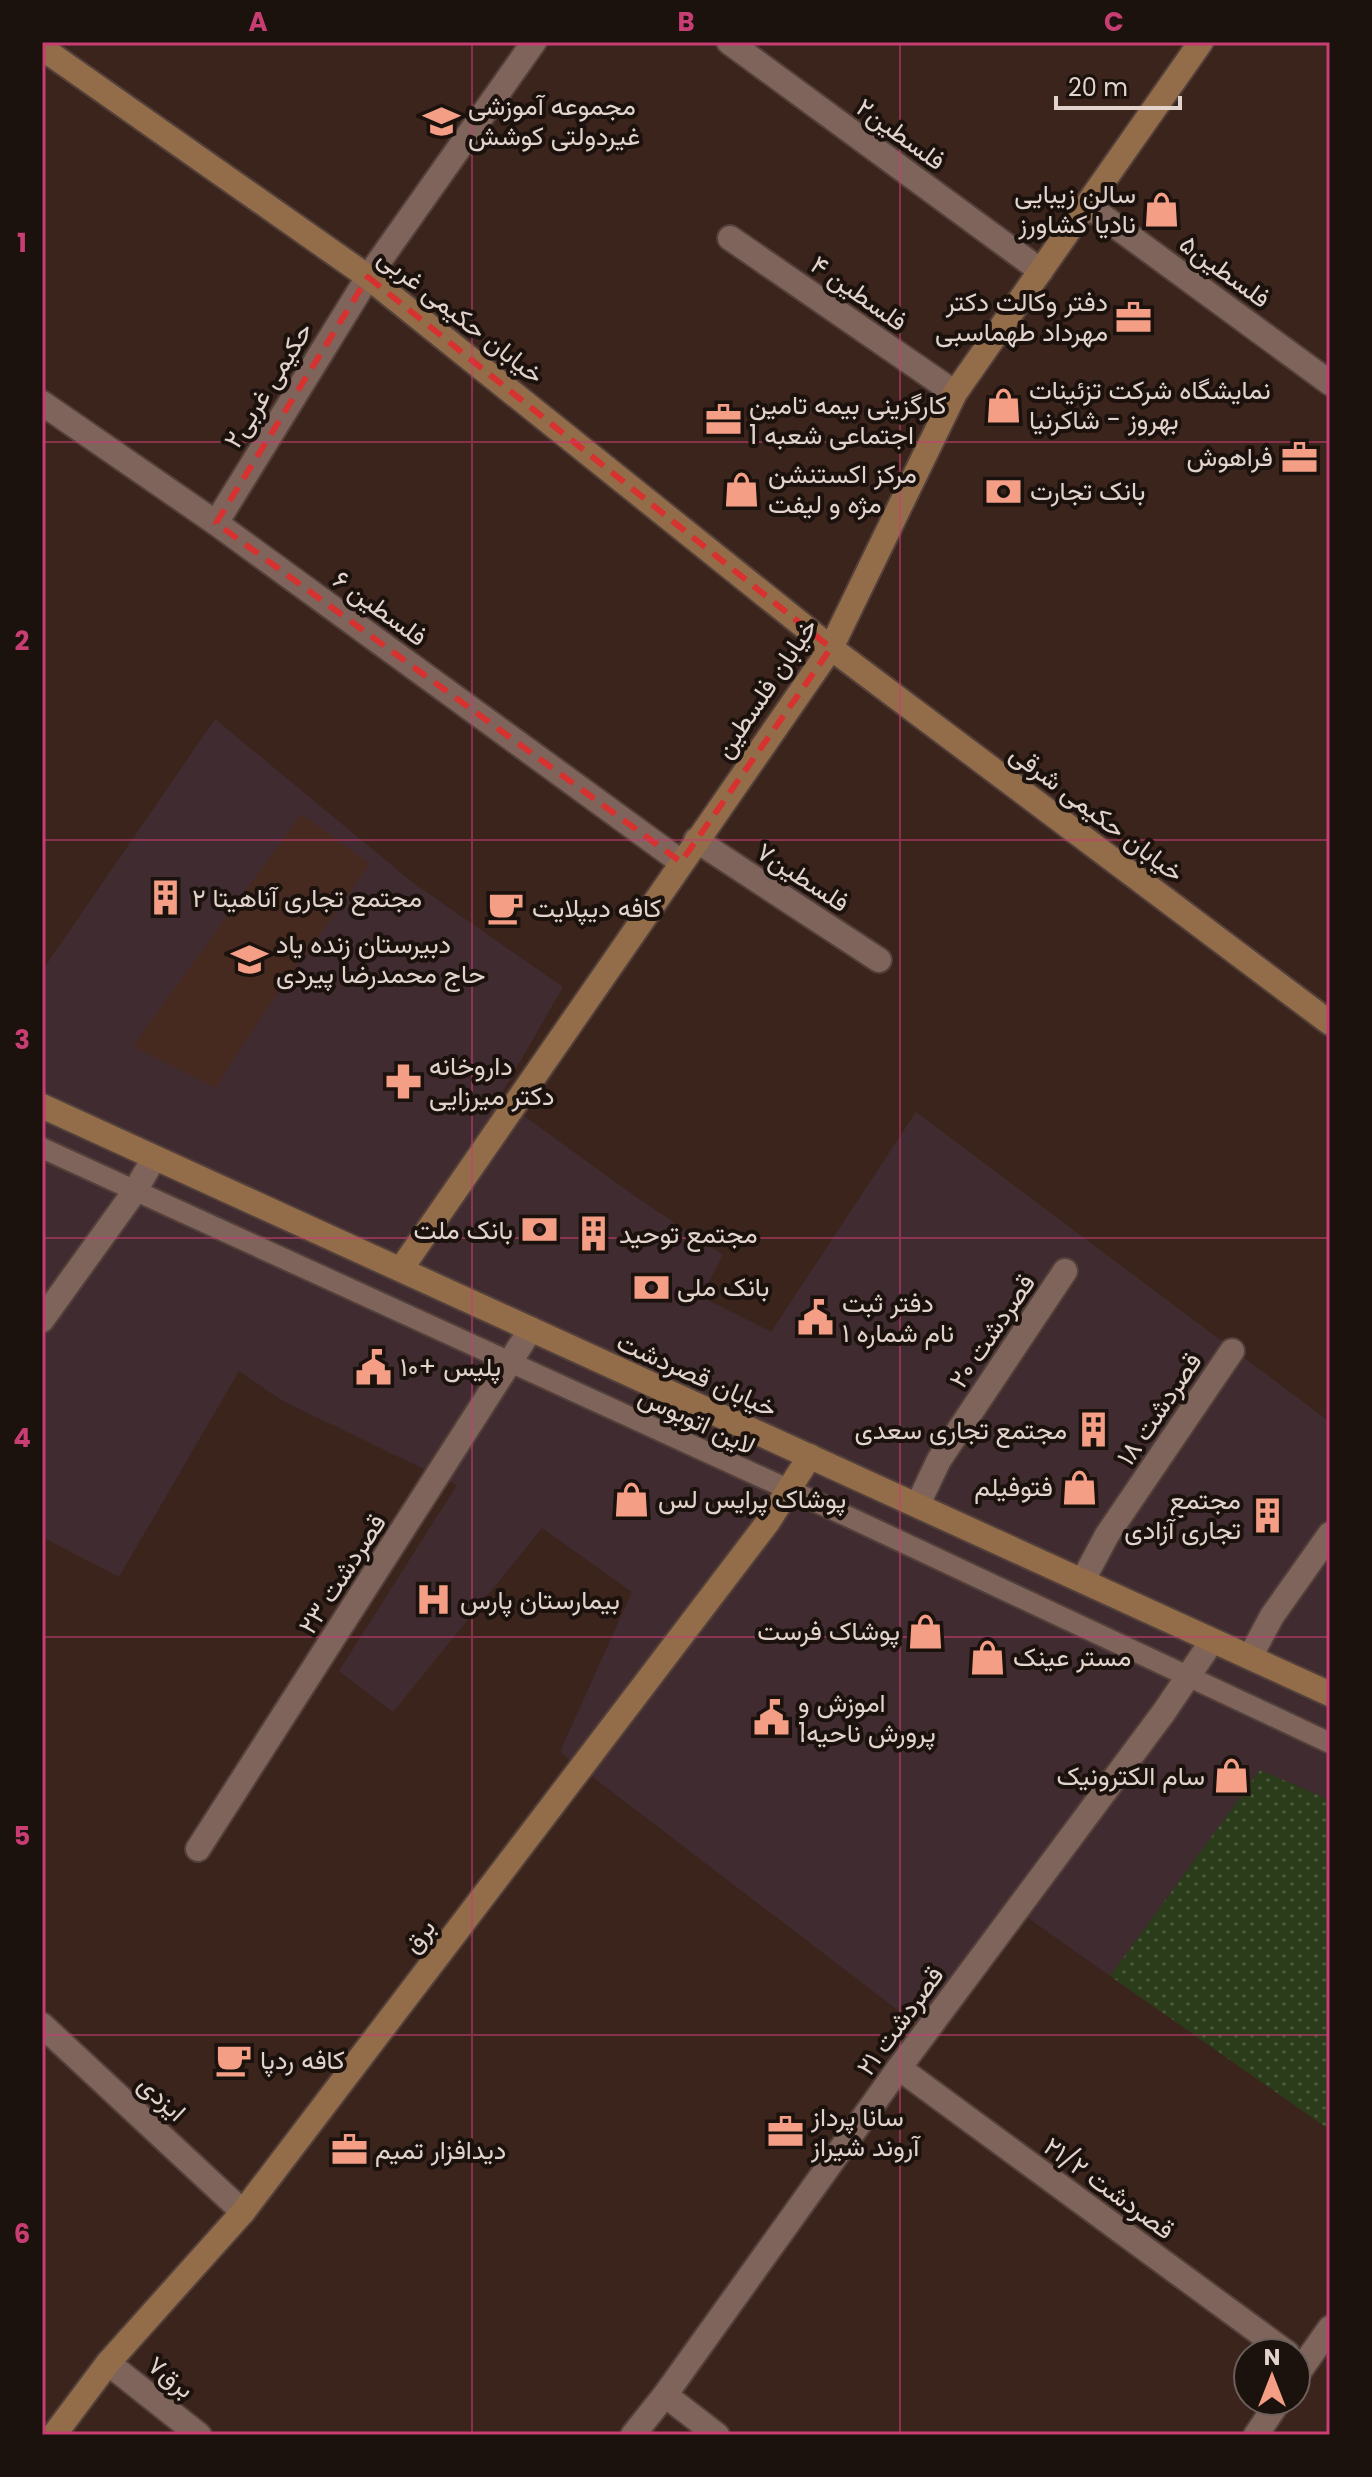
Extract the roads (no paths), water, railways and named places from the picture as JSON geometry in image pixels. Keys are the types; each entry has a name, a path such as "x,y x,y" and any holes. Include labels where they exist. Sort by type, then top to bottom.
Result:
{"street":[{"name":"حکیمی غربی۲","path":"216,523 368,277 534,42"},
{"name":"فلسطین۲","path":"729,42 1041,271"},
{"name":"خیابان فلسطین","path":"401,1269 831,648 955,393 1201,42"},
{"name":"خیابان حکیمی غربی","path":"42,48 368,277 831,648"},
{"name":"فلسطین۵","path":"1087,205 1330,383"},
{"name":"۴ فلسطین","path":"730,238 955,393"},
{"name":"فلسطین ۶","path":"42,403 216,523 681,862"},
{"name":"خیابان حکیمی شرقی","path":"831,648 1330,1023"},
{"name":"۷فلسطین","path":"696,840 879,960"},
{"name":"خیابان قصردشت","path":"42,1106 1330,1694"},
{"path":"42,1320 135,1191 154,1158"},
{"name":"قصردشت ۲۰","path":"918,1504 939,1460 1065,1271"},
{"name":"قصردشت ۲۳","path":"198,1849 531,1329"},
{"name":"قصردشت ۱۸","path":"1083,1580 1107,1535 1232,1351"},
{"name":"برق","path":"54,2435 108,2363 243,2212 789,1492 810,1456"},
{"path":"1250,1657 1272,1616 1330,1534"},
{"name":"قصردشت ۲۱","path":"633,2435 665,2395 899,2068 1164,1712 1212,1641"},
{"name":"ایزدی","path":"42,2025 243,2212"},
{"name":"قصردشت ۲۱/۲","path":"899,2068 1259,2337"},
{"path":"1312,2347 1330,2328"},
{"name":"برق۷","path":"108,2363 199,2435"},
{"path":"665,2395 717,2435"},
{"path":"1256,2435 1268,2417"}],"lane":[{"name":"لاین اتوبوس","path":"42,1148 1330,1743"}],"place":[{"name":"مجموعه آموزشی غیردولتی کوشش","path":"442,121"},
{"name":"سالن زیبایی نادیا کشاورز","path":"1162,209"},
{"name":"دفتر وکالت دکتر مهرداد طهماسبی","path":"1134,317"},
{"name":"نمایشگاه شرکت تزئینات بهروز - شاکرنیا","path":"1003,405"},
{"name":"کارگزینی بیمه تامین اجتماعی شعبه 1","path":"723,420"},
{"name":"فراهوش","path":"1299,457"},
{"name":"مرکز اکستنشن مژه و لیفت","path":"742,489"},
{"name":"بانک تجارت","path":"1004,491"},
{"name":"مجتمع تجاری آناهیتا ۲","path":"166,898"},
{"name":"کافه دیپلایت","path":"506,908"},
{"name":"دبیرستان زنده یاد حاج محمدرضا پیردی","path":"250,959"},
{"name":"داروخانه دکتر میرزایی","path":"403,1081"},
{"name":"بانک ملت","path":"539,1230"},
{"name":"مجتمع توحید","path":"593,1234"},
{"name":"بانک ملی","path":"651,1287"},
{"name":"دفتر ثبت نام شماره ١","path":"816,1318"},
{"name":"پلیس +۱۰","path":"374,1367"},
{"name":"مجتمع تجاری سعدی","path":"1093,1430"},
{"name":"فتوفیلم","path":"1079,1487"},
{"name":"پوشاک پرایس لس","path":"632,1499"},
{"name":"مجتمع تجاری آزادی","path":"1267,1515"},
{"name":"بیمارستان پارس","path":"434,1600"},
{"name":"پوشاک فرست","path":"926,1631"},
{"name":"مستر عینک","path":"987,1657"},
{"name":"اموزش و پرورش ناحیه1","path":"772,1718"},
{"name":"سام الکترونیک","path":"1231,1776"},
{"name":"کافه ردپا","path":"234,2060"},
{"name":"سانا پرداز آروند شیراز","path":"785,2132"},
{"name":"دیدافزار تمیم","path":"349,2150"}]}
